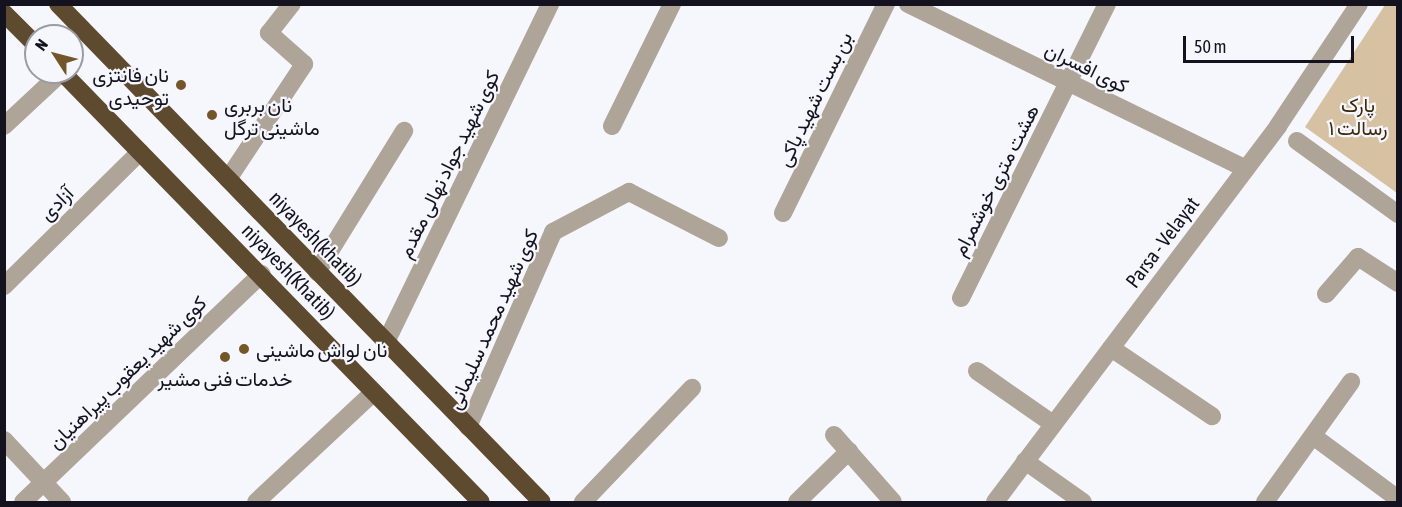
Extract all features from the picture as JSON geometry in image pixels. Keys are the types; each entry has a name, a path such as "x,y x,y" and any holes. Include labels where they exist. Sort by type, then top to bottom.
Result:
{"highway":[{"name":"niyayesh(khatib)","path":"58,4 542,502"},
{"path":"4,13 24,33"},
{"name":"niyayesh(Khatib)","path":"74,84 262,274 481,502"}],"street":[{"path":"228,179 304,64 269,33 292,4"},
{"name":"کوی شهید جواد نهالی مقدم","path":"386,342 550,4"},
{"path":"612,126 672,4"},
{"name":"بن بست شهید پاکى","path":"783,213 886,4"},
{"name":"کوی افسران","path":"908,4 1246,170"},
{"name":"هشت متری خوشمرام","path":"961,298 1107,4"},
{"name":"Parsa - Velayat","path":"995,502 1246,170 1359,4"},
{"path":"4,126 49,84"},
{"path":"317,272 404,131"},
{"path":"1297,141 1398,214"},
{"name":"آزادی","path":"4,286 140,152"},
{"name":"کوی شهید محمد سلیمانی","path":"468,427 553,232 629,192 719,238"},
{"path":"1326,294 1358,257 1398,283"},
{"name":"کوی شهید یعقوب پیراهنیان","path":"23,502 262,274"},
{"path":"1111,348 1212,416"},
{"path":"976,370 1053,424"},
{"path":"1265,502 1351,382"},
{"path":"583,502 692,388"},
{"path":"256,502 374,392"},
{"path":"834,435 893,502"},
{"path":"1313,436 1398,499"},
{"path":"4,440 62,502"},
{"path":"797,502 849,451"},
{"path":"1026,461 1083,502"}],"green space":[{"name":"پارک رسالت ۱","path":"1385,5 1397,5 1397,193 1305,127"}],"place":[{"name":"نان فانتزی توحیدی","path":"181,85"},
{"name":"نان بربری ماشینی ترگل","path":"212,115"},
{"name":"نان لواش ماشینی","path":"244,349"},
{"name":"خدمات فنی مشیر","path":"225,357"}]}
